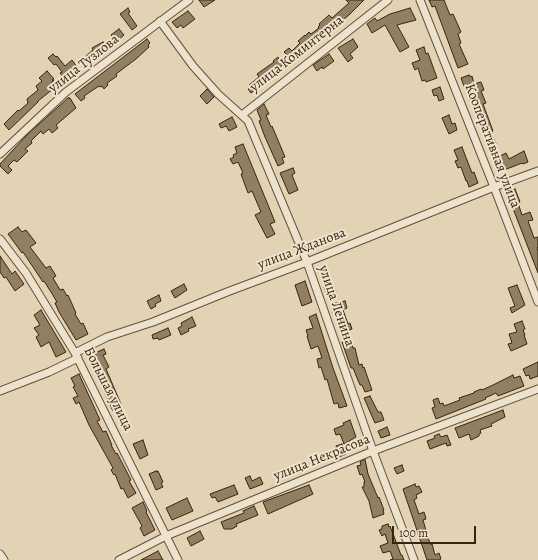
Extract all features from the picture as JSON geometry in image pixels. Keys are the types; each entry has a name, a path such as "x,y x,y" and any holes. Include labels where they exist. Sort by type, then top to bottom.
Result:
{"street":[{"name":"улица Тузлова","path":"0,154 66,92 189,0"},
{"name":"улица Коминтерна","path":"242,115 388,0"},
{"name":"Кооперативная улица","path":"420,0 538,302"},
{"name":"улица Ленина","path":"160,21 193,66 218,94 248,121 307,262 373,451 414,560"},
{"name":"улица Жданова","path":"0,390 49,372 107,337 153,322 538,171"},
{"name":"Большая улица","path":"0,239 26,273 77,355 178,560"},
{"name":"улица Некрасова","path":"119,560 166,536 373,451 538,389"},
{"path":"0,554 4,560"}],"building":[{"path":"199,0 215,0 204,7"},
{"path":"346,0 364,0 324,37 323,36 309,49 308,48 306,50 305,48 290,62 289,60 251,93 248,89 251,87 249,85 259,77 257,74 274,62 273,61 278,57 280,61 287,55 284,52 289,48 292,51 300,43 298,41 309,32 311,34 319,28 319,24 329,15 332,18 349,3"},
{"path":"429,0 444,0 450,15 453,14 461,32 458,34 461,43 459,44 468,64 458,68 435,6 432,7"},
{"path":"128,8 130,12 128,13 137,26 132,30 120,14"},
{"path":"410,8 416,20 397,25 409,47 400,52 385,25 372,33 367,24 375,18 377,21 390,14"},
{"path":"188,11 195,19 183,28 181,25 177,28 172,22"},
{"path":"119,29 124,35 116,42 111,35"},
{"path":"147,39 150,43 148,45 149,47 116,74 117,76 107,83 108,85 104,89 102,86 99,86 84,96 85,98 81,101 75,94"},
{"path":"353,39 358,47 350,54 353,58 348,62 338,48"},
{"path":"103,42 109,49 91,63 86,56 93,50 92,48"},
{"path":"424,47 426,54 428,53 437,78 426,82 425,80 422,81 418,68 415,70 412,63 420,60 416,50"},
{"path":"53,54 56,57 57,56 65,66 72,60 79,70 68,79 66,75 63,77 60,73 62,72 56,64 54,65 48,58"},
{"path":"329,54 334,61 323,69 322,67 317,71 313,65"},
{"path":"47,71 54,79 51,83 54,87 52,88 53,89 38,101 9,130 4,124 18,110 19,111 28,103 27,99 38,90 36,86 42,81 39,78"},
{"path":"469,75 470,77 472,76 474,84 481,82 484,90 481,91 486,103 483,104 496,144 489,149 469,97 472,96 469,88 465,89 461,78"},
{"path":"440,87 444,99 439,101 437,95 434,96 432,90"},
{"path":"207,89 214,97 207,104 200,96"},
{"path":"68,98 70,98 76,108 56,125 58,128 52,133 49,129 43,134 41,131 31,141 32,143 25,149 28,151 17,162 14,160 8,166 12,170 8,174 0,166 0,164 28,134"},
{"path":"264,104 269,114 266,115 285,157 282,158 284,163 278,166 259,121 261,120 257,110"},
{"path":"449,115 452,124 455,123 457,130 449,134 442,118"},
{"path":"232,117 237,127 229,131 226,126 221,128 219,124"},
{"path":"243,144 275,222 270,224 275,234 267,238 255,215 261,212 252,191 248,193 241,174 243,173 238,162 233,164 230,159 237,153 235,147"},
{"path":"462,147 472,173 474,172 478,183 469,187 461,167 458,168 455,161 458,160 454,150"},
{"path":"524,151 528,162 499,172 493,156 498,154 500,156 506,153 509,159"},
{"path":"293,168 295,173 292,175 298,190 289,194 280,173"},
{"path":"515,189 520,202 518,203 522,215 530,212 533,220 528,221 534,238 538,237 538,273 507,193"},
{"path":"18,227 22,232 26,230 36,243 30,247 46,268 50,266 56,276 53,278 60,290 63,289 67,296 68,295 76,313 75,314 81,324 83,323 88,334 76,340 59,312 55,303 57,302 44,281 43,282 23,252 22,253 8,234"},
{"path":"0,256 12,274 15,271 24,284 15,291 6,277 4,278 0,272"},
{"path":"305,281 312,302 302,306 295,285"},
{"path":"184,284 187,290 175,298 171,291"},
{"path":"332,284 336,292 327,295 324,287"},
{"path":"517,285 525,305 512,313 510,308 515,306 508,288"},
{"path":"159,295 161,301 155,304 156,306 151,309 147,301"},
{"path":"345,301 347,308 343,310 348,324 350,323 352,329 347,333 351,345 355,348 359,365 362,364 363,368 364,367 372,390 365,392 362,385 360,385 353,368 351,368 342,342 344,342 339,327 341,326 336,312 333,313 331,304"},
{"path":"41,310 66,352 56,357 49,342 41,347 36,337 39,335 34,328 40,325 34,315"},
{"path":"316,314 347,406 339,408 338,403 334,404 327,379 325,380 321,367 319,368 317,359 322,358 318,346 311,349 306,330 313,328 309,317"},
{"path":"192,317 196,326 188,329 189,331 181,335 178,328 182,326 181,323"},
{"path":"522,321 525,329 523,330 527,344 511,351 508,344 512,343 509,334 517,332 514,324"},
{"path":"168,328 171,335 159,340 158,338 153,339 152,335"},
{"path":"104,349 106,354 103,355 109,367 106,369 121,404 118,405 120,408 113,411 99,381 104,379 100,371 98,372 93,360 97,358 95,353"},
{"path":"538,362 538,376 530,379 529,375 526,376 523,369"},
{"path":"79,374 100,420 97,421 103,432 106,431 111,445 116,454 117,453 131,480 129,481 136,493 128,498 123,488 121,489 115,474 114,475 111,470 113,468 89,425 79,402 76,404 73,398 78,396 73,387 75,386 71,378"},
{"path":"513,375 514,378 520,376 524,386 498,396 496,393 485,398 486,399 436,419 432,408 435,407 433,400 438,398 440,404 443,403 444,406"},
{"path":"370,396 378,412 381,412 384,420 375,423 364,398"},
{"path":"503,410 505,417 491,424 492,426 480,430 481,433 479,436 471,440 469,434 459,438 455,428"},
{"path":"350,420 356,437 344,444 340,434 336,435 334,429 344,425 343,423"},
{"path":"387,427 390,435 381,438 378,431"},
{"path":"439,434 441,437 447,435 451,445 447,446 446,443 430,449 427,441 435,438 434,436"},
{"path":"143,440 148,455 140,459 133,444"},
{"path":"342,444 346,454 339,457 336,446"},
{"path":"365,459 368,474 384,510 384,514 373,518 369,501 362,487 364,487 365,482 362,474 360,475 357,466 361,465 360,462"},
{"path":"402,465 404,471 397,474 394,468"},
{"path":"158,471 163,482 161,483 163,487 156,490 149,474"},
{"path":"250,476 252,481 260,477 263,484 250,489 245,478"},
{"path":"415,484 416,487 419,486 422,492 416,495 417,498 414,500 419,514 424,512 426,519 423,520 430,544 432,544 435,555 439,553 441,559 439,560 427,560 403,489"},
{"path":"234,485 238,494 218,502 215,497 212,498 210,494"},
{"path":"309,485 313,494 268,514 263,502"},
{"path":"187,498 193,511 172,520 166,508"},
{"path":"143,502 155,530 144,536 140,528 142,526 132,508"},
{"path":"254,506 258,515 236,524 237,526 232,529 224,529 221,522 244,513 243,511"},
{"path":"388,524 404,560 390,560 393,559 390,551 383,553 380,546 388,543 385,534 382,536 379,530 382,529 382,526"},
{"path":"200,531 204,539 191,546 187,538"},
{"path":"158,551 163,560 141,560"}]}
